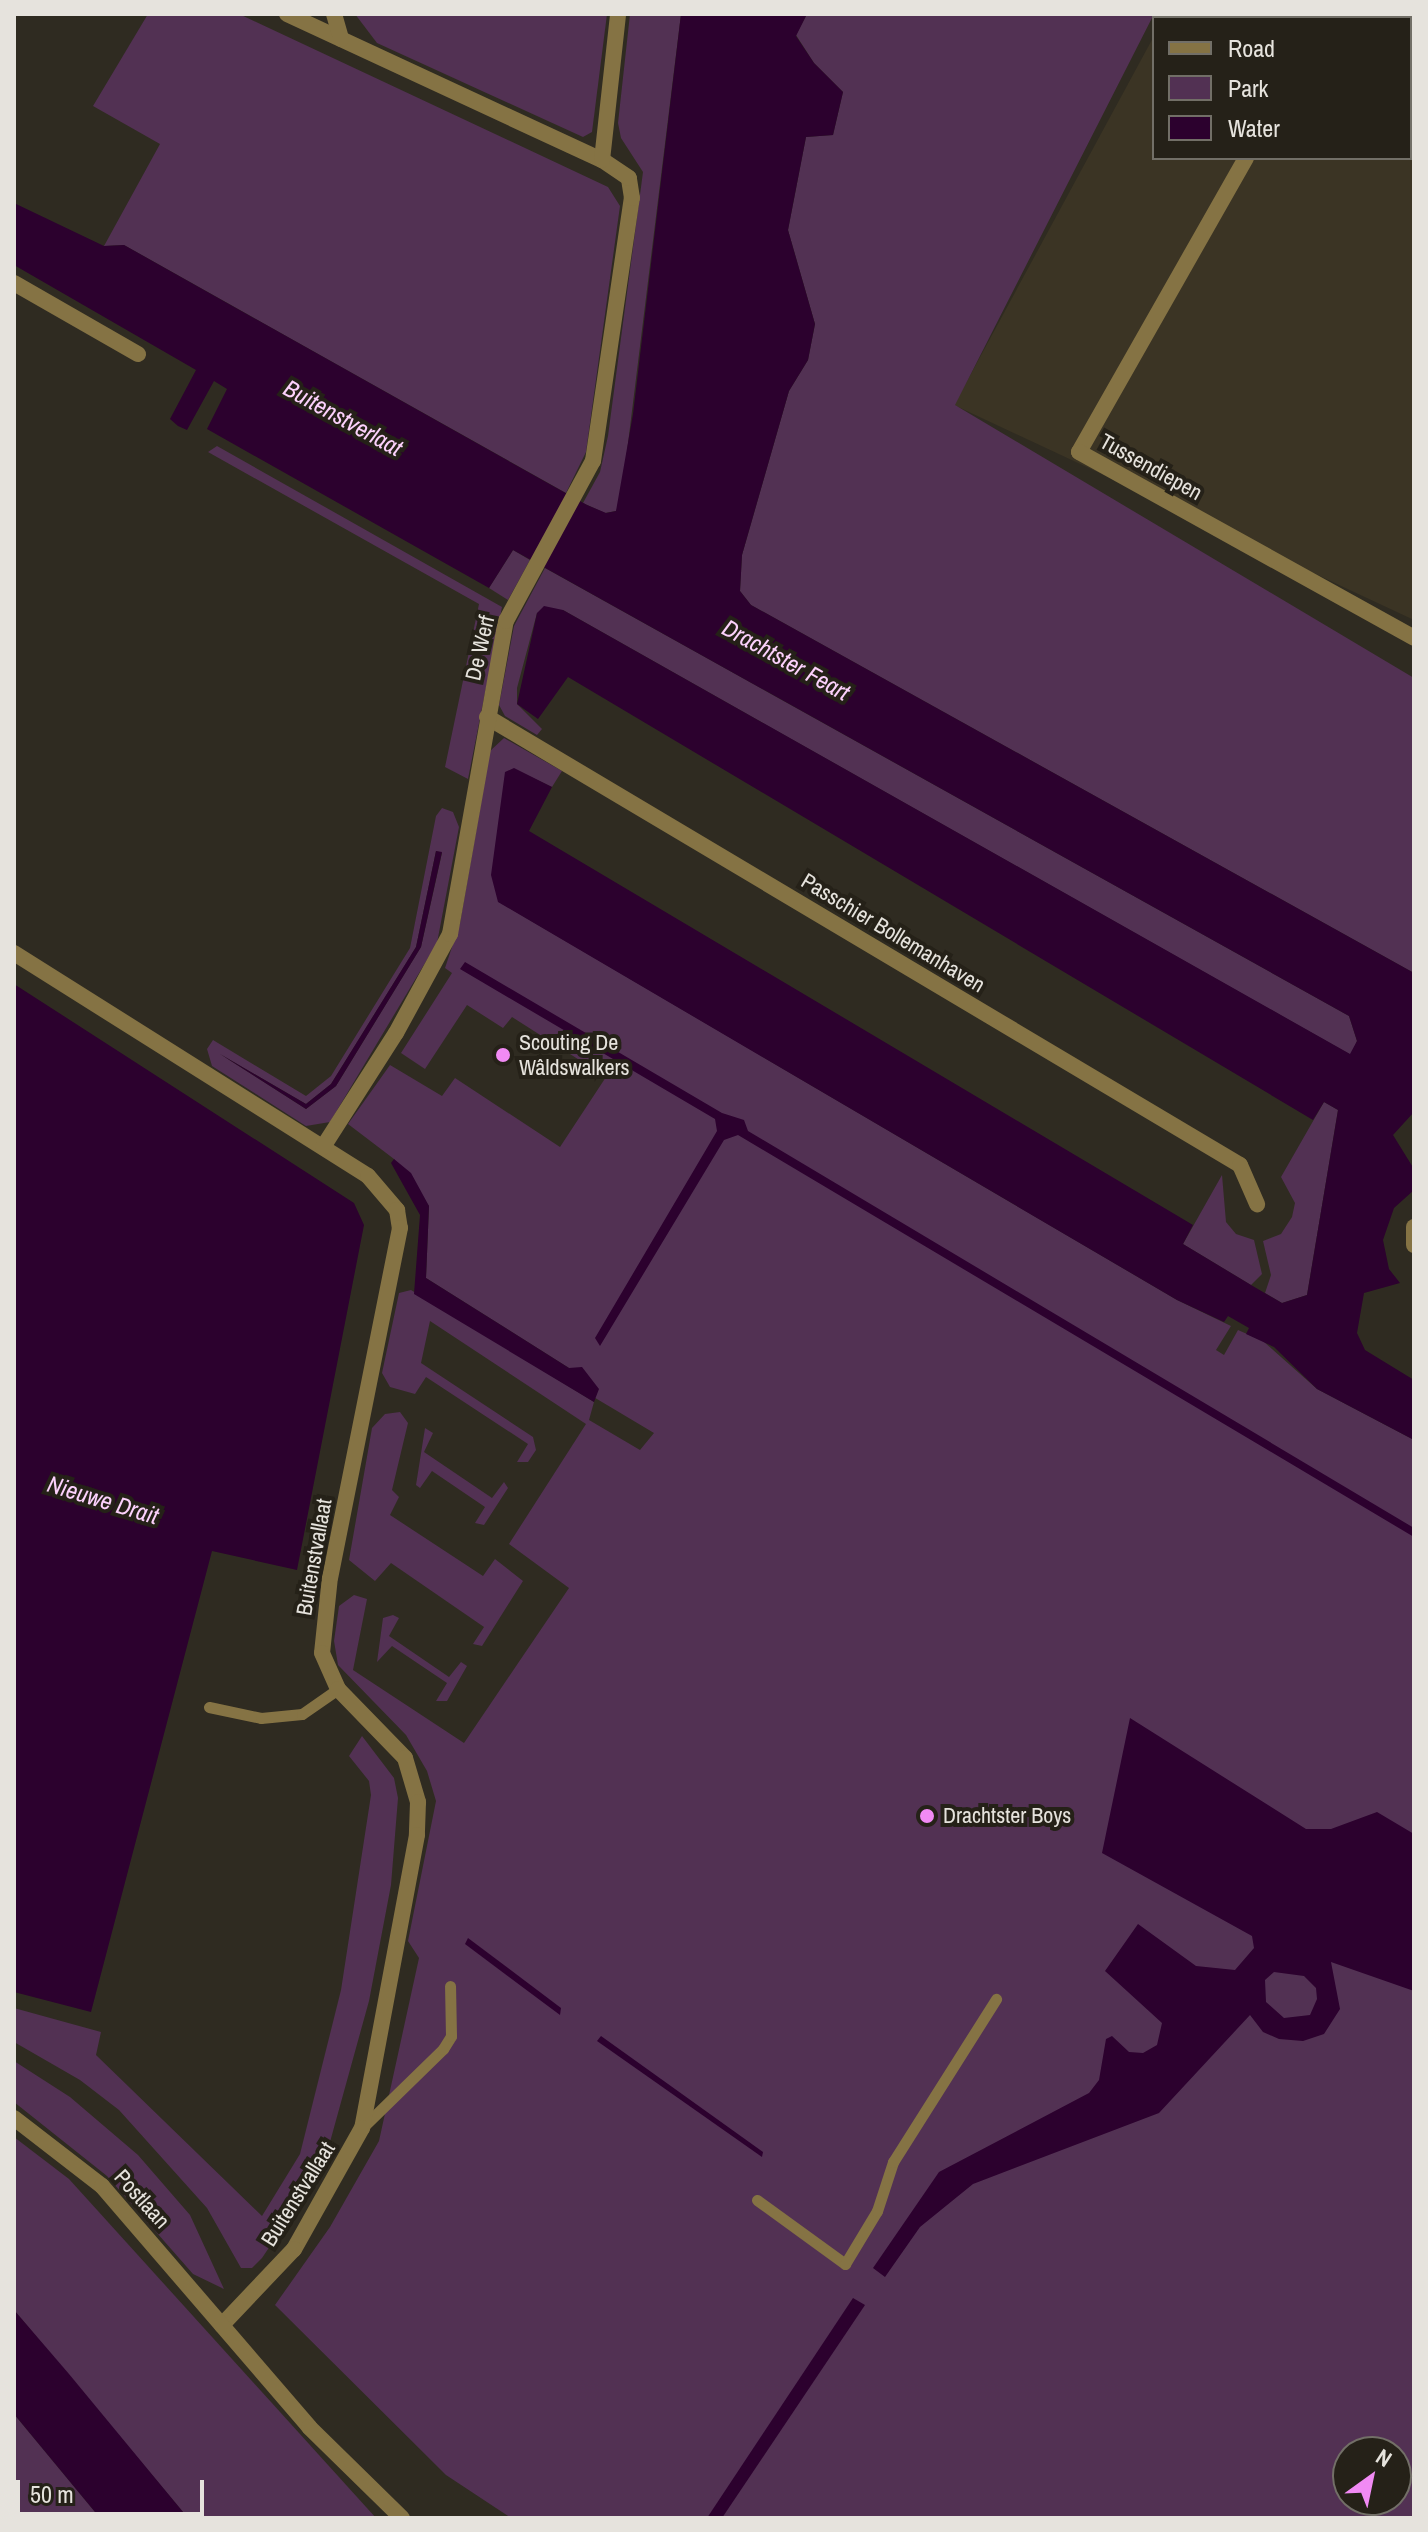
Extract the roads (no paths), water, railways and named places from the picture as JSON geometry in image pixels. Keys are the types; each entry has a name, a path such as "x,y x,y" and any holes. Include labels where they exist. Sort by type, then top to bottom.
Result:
{"street":[{"path":"287,14 341,39"},
{"path":"334,14 341,39"},
{"path":"602,160 618,14"},
{"name":"De Werf","path":"323,1147 396,1033 450,934 506,621 579,488 598,441 632,198 629,178 602,160 341,39"},
{"name":"Tussendiepen","path":"1245,160 1079,452 1414,638"},
{"path":"14,283 138,354"},
{"name":"Passchier Bollemanhaven","path":"487,717 1240,1165 1257,1204"},
{"name":"Buitenstvallaat","path":"14,953 323,1147 386,1193 400,1228 328,1591 322,1653 338,1689 393,1742 411,1774 418,1802 417,1835 362,2128 294,2249 222,2325"},
{"path":"1414,1227 1414,1245"},
{"name":"Postlaan","path":"14,2118 102,2186 309,2427 402,2518"}],"lane":[{"path":"209,1707 261,1718 302,1714 338,1689"},
{"path":"362,2128 443,2049 451,2036 450,1986"},
{"path":"757,2200 845,2264 877,2211 893,2162 996,1999"}],"water":[{"path":"681,14 807,14 796,36 814,63 843,92 833,135 806,137 788,230 815,324 808,360 789,391 742,555 740,591 751,605 1414,973 1414,1112 1393,1135 1414,1169 1414,1190 1394,1208 1383,1240 1389,1269 1400,1283 1364,1293 1357,1333 1365,1350 1414,1380 1414,1440 1317,1389 1274,1347 1246,1334 1249,1328 1228,1316 1224,1322 1177,1300 498,902 491,875 505,772 514,768 552,787 529,831 1193,1225 1183,1244 1251,1285 1282,1303 1307,1295 1338,1110 1324,1102 1313,1120 568,677 538,719 517,704 537,613 544,606 563,610 1350,1054 1357,1041 1349,1016 513,550 489,588 207,429 227,389 214,381 187,430 178,426 170,419 196,370 14,265 14,203 104,246 124,245 587,505 606,513 616,511 633,414"},
{"path":"436,851 442,852 421,947 336,1086 306,1109 220,1054 306,1104 331,1084 416,947"},
{"path":"465,962 722,1113 744,1120 748,1131 1414,1528 1414,1537 738,1135 724,1140 600,1346 595,1338 717,1131 715,1119 460,969"},
{"name":"Nieuwe Drait","path":"14,984 354,1203 364,1225 297,1570 212,1551 91,2012 14,1992"},
{"path":"394,1159 411,1173 429,1206 426,1278 569,1368 582,1367 599,1389 594,1402 414,1294 420,1215 391,1163"},
{"path":"1130,1718 1306,1829 1331,1829 1377,1812 1414,1834 1414,1991 1331,1962 1340,2009 1324,2034 1303,2041 1279,2039 1263,2032 1250,2015 1159,2113 973,2184 920,2227 885,2277 873,2268 939,2172 1089,2093 1099,2080 1106,2039 1112,2036 1129,2052 1143,2053 1157,2045 1162,2023 1105,1971 1138,1924 1196,1966 1235,1970 1254,1948 1252,1936 1102,1853","holes":["1274,1972 1304,1976 1316,1988 1317,1999 1310,2015 1284,2018 1266,2002 1265,1980"]},
{"path":"468,1938 561,2008 560,2015 465,1944"},
{"path":"601,2036 763,2152 762,2157 597,2041"},
{"path":"853,2298 865,2305 722,2518 707,2518"},
{"path":"14,2310 188,2518 100,2518 14,2414"}],"place":[{"name":"Scouting De Wâldswalkers","path":"503,1055"},
{"name":"Drachtster Boys","path":"927,1816"}],"water label":[{"name":"Buitenstverlaat","path":"343,418"},
{"name":"Drachtster Feart","path":"786,660"}]}
